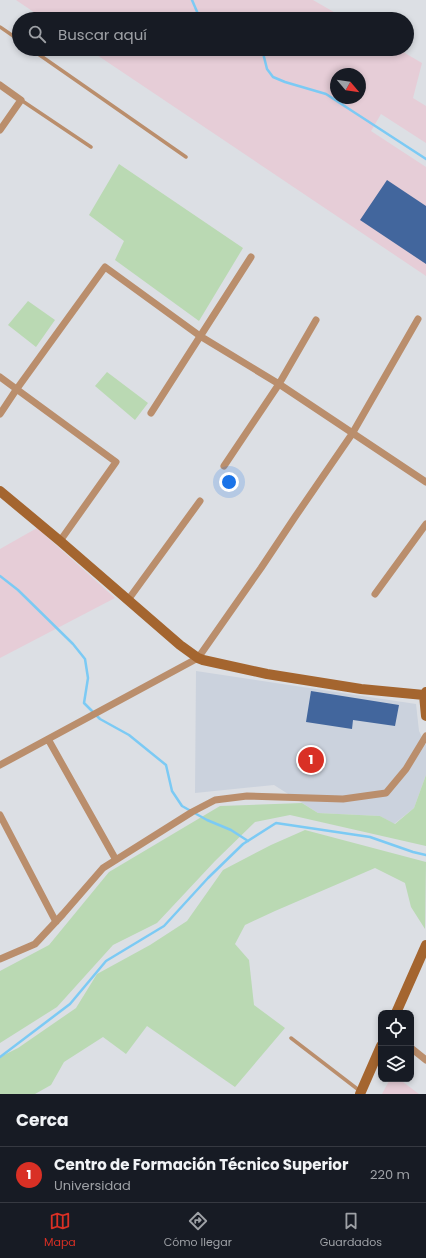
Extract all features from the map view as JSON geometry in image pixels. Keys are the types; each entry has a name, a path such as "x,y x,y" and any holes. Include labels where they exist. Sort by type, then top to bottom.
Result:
{"street":[{"path":"0,85 21,100 0,130"},
{"path":"151,413 251,257"},
{"path":"0,414 105,267 200,336 279,384 426,482"},
{"path":"0,766 198,658 352,434 418,319"},
{"path":"224,466 279,384 316,320"},
{"path":"0,377 116,462 60,541"},
{"path":"0,491 60,541 180,646 198,658 267,674 361,689 425,693 426,716"},
{"path":"128,600 200,501"},
{"path":"375,594 426,524"},
{"path":"0,960 35,944 103,868 192,812 215,800 247,796 344,799 386,793 406,769 426,736"},
{"path":"48,739 116,860"},
{"path":"0,815 56,922"},
{"path":"397,1010 426,945"},
{"path":"414,1050 426,1060"},
{"path":"360,1093 378,1053"}],"lane":[{"path":"0,27 12,35"},
{"path":"41,56 186,157"},
{"path":"21,100 91,147"},
{"path":"291,1038 360,1093"}],"shaded area":[{"path":"16,0 313,0 334,12 34,12"},
{"path":"98,56 410,56 422,63 413,98 426,106 426,143 381,114 371,131 426,167 426,276"},
{"path":"37,528 115,598 0,658 0,549"},
{"path":"196,671 416,704 419,731 426,745 426,775 414,808 394,824 380,816 318,813 274,785 195,793"},
{"path":"388,1082 403,1082 419,1094 382,1094"}],"green space":[{"path":"119,164 243,248 199,321 115,260 124,241 89,215"},
{"path":"28,301 55,320 36,347 8,325"},
{"path":"107,372 148,403 135,420 95,386"},
{"path":"426,775 426,846 290,815 255,822 215,861 157,923 113,945 57,1007 0,1043 0,971 49,945 109,872 220,806 302,803 318,813 380,816 395,824 414,808"},
{"path":"305,830 426,862 425,929 411,907 405,883 375,868 245,925 235,944 249,960 254,1005 285,1028 235,1087 147,1026 126,1054 103,1037 64,1062 51,1085 35,1094 0,1094 0,1057 18,1048 76,1008 97,974 150,945 187,921 223,870 271,845"}],"building":[{"path":"387,180 426,206 426,264 360,220"},
{"path":"311,691 399,705 395,726 353,720 352,729 306,722"}],"waterway":[{"path":"192,0 197,12"},
{"path":"264,56 267,69 273,77 326,94 426,159"},
{"path":"0,576 18,590 73,644 85,659 88,678 84,703 100,719 129,735 166,765 172,791 182,806 207,820 231,830 248,841"},
{"path":"0,1057 70,1004 106,961 164,926 208,878 243,844 276,823 370,837 426,855"}],"place":[{"name":"Centro de Formación Técnico Superior","path":"311,760"}]}
